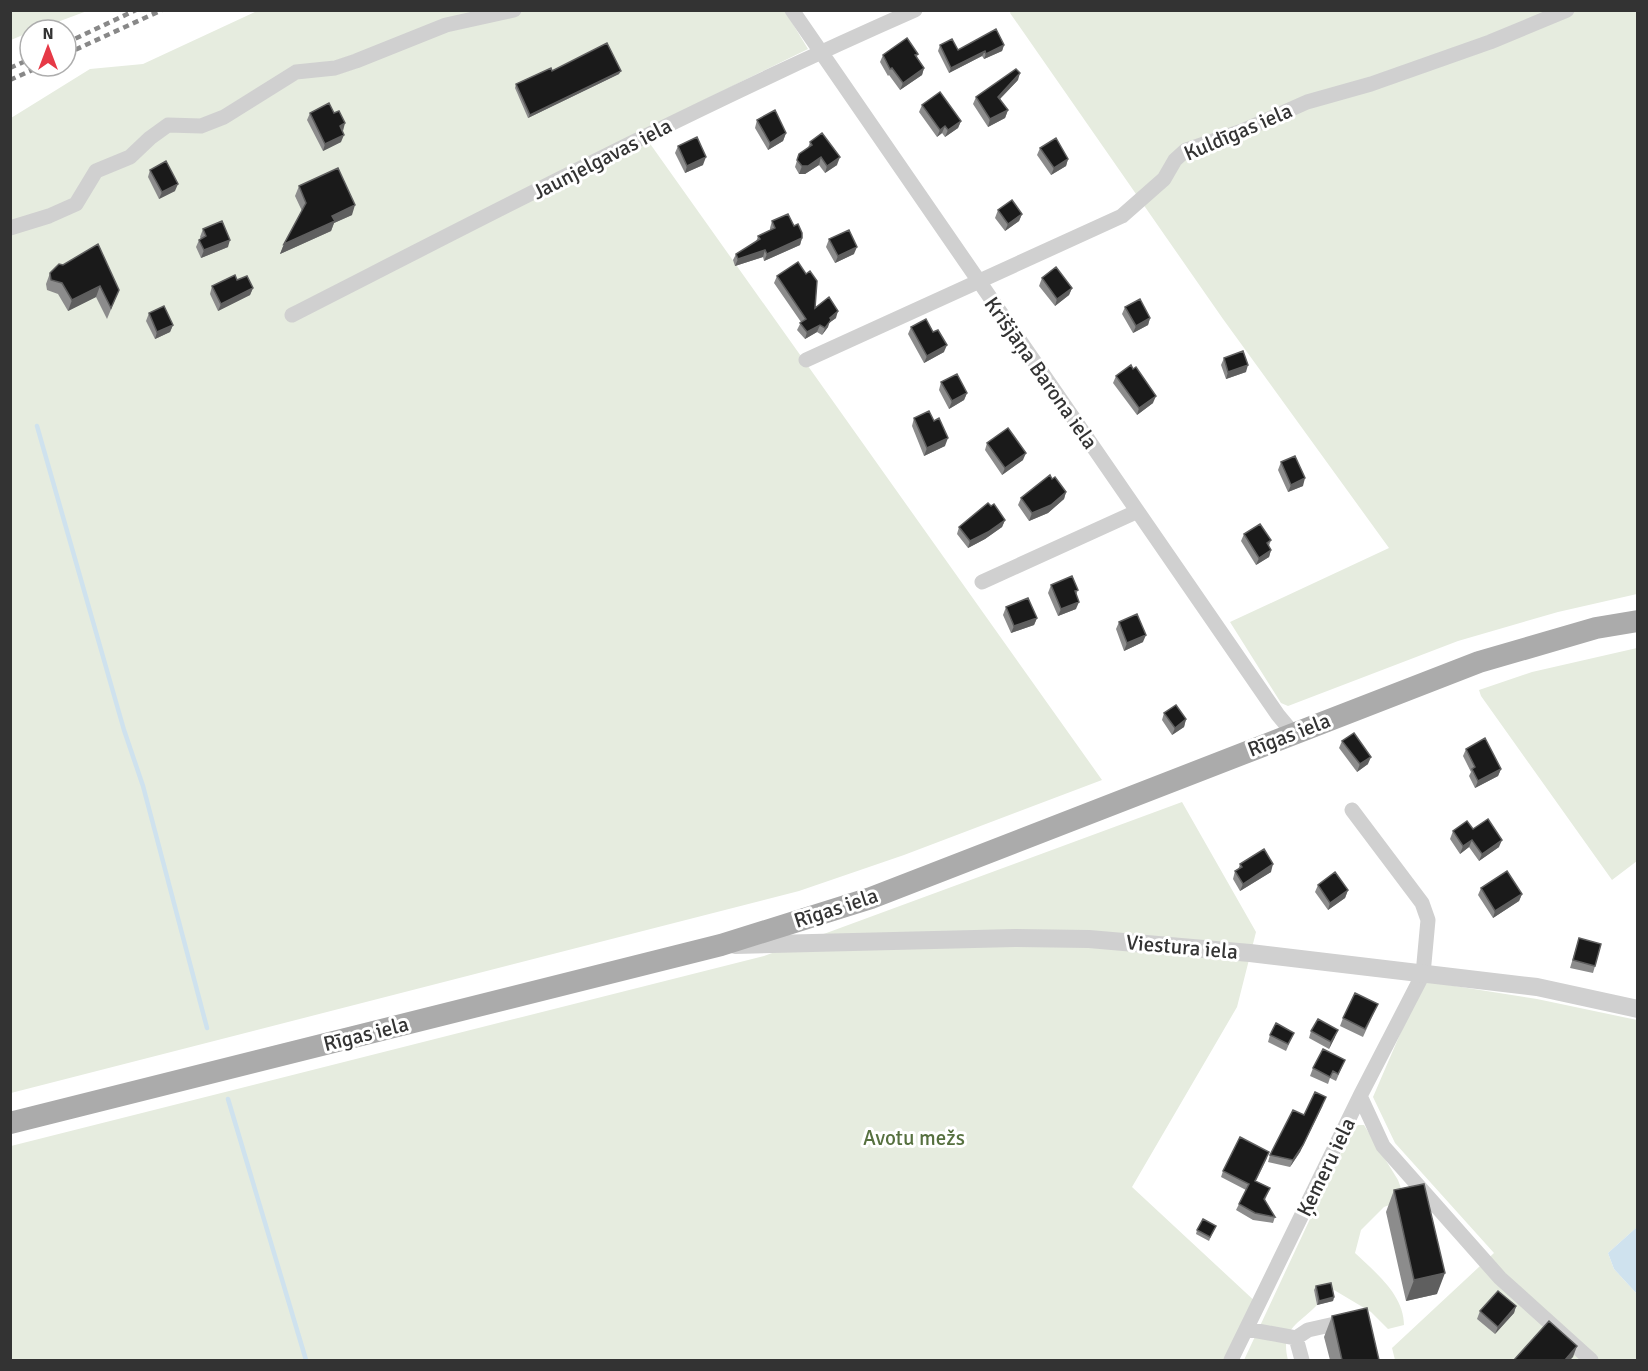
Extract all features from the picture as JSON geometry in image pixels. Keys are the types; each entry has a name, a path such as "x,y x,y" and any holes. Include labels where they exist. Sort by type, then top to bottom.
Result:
{"main road":[{"name":"Rīgas iela","path":"10,1123 722,945 871,898 1479,662 1596,628 1638,621"}],"street":[{"path":"10,228 50,216 76,204 96,171 130,157 168,125 201,126 224,117 296,72 335,68 447,25 514,10"},
{"name":"Krišjāņa Barona iela","path":"792,10 1136,512 1278,716 1293,733"},
{"name":"Jaunjelgavas iela","path":"292,315 633,142 820,52 915,10"},
{"name":"Kuldīgas iela","path":"806,360 1122,216 1164,179 1175,160 1186,150 1242,131 1307,102 1371,84 1490,42 1567,10"},
{"path":"982,582 1136,512"},
{"path":"1352,810 1422,903 1428,920 1423,974"},
{"name":"Viestura iela","path":"722,945 1015,938 1089,939 1250,953 1537,987 1638,1009"},
{"name":"Ķemeru iela","path":"1231,1360 1359,1096 1423,974"},
{"path":"1359,1096 1383,1146 1500,1278 1591,1360"},
{"path":"1247,1329 1296,1338 1308,1330 1352,1320"},
{"path":"1296,1338 1302,1360"}],"green space":[{"path":"11,10 87,10 68,18 18,18 18,37 11,40"},
{"path":"1011,10 1637,11 1637,594 1558,612 1458,641 1288,706 1281,703 1230,622 1389,548 1223,319 1010,13"},
{"path":"257,11 785,11 808,49 641,131 1102,780 904,855 799,891 11,1093 11,118 90,69 143,64"},
{"path":"1637,648 1637,861 1612,880 1481,696 1479,690 1532,672"},
{"name":"Avotu mežs","path":"1182,802 1256,932 1237,1007 1132,1187 1259,1305 1231,1360 11,1360 11,1146 764,956"},
{"path":"1423,981 1537,999 1637,1020 1637,1227 1608,1253 1614,1269 1637,1294 1637,1360 1395,1360 1392,1348 1494,1253 1395,1143 1373,1097"},
{"path":"1354,1125 1364,1125 1398,1180 1405,1199 1384,1207 1361,1230 1355,1253 1394,1294 1403,1314 1404,1325 1388,1329 1371,1312 1329,1287 1314,1290 1317,1305 1292,1328 1286,1341 1288,1360 1244,1360"}],"water":[{"path":"1637,1227 1638,1294 1614,1269 1608,1253"}],"building":[{"path":"996,29 1004,45 986,54 985,51 951,68 940,45 952,39 958,50"},
{"path":"907,38 924,68 903,83 892,68 890,69 883,55"},
{"path":"607,43 621,71 530,115 516,84 551,68 552,71"},
{"path":"1016,69 1020,73 998,97 1008,110 990,119 976,97"},
{"path":"940,92 961,121 948,130 945,126 940,130 922,105"},
{"path":"329,103 334,113 339,111 345,123 340,126 344,135 325,144 310,113"},
{"path":"775,110 786,133 770,143 757,120"},
{"path":"822,133 840,157 827,166 821,157 808,166 802,166 797,160 799,154 812,145 810,142"},
{"path":"697,137 706,157 687,166 678,146"},
{"path":"1056,138 1068,159 1054,168 1040,148"},
{"path":"166,161 178,184 162,192 150,170"},
{"path":"338,168 355,205 332,216 335,221 284,244 306,203 299,186"},
{"path":"1012,200 1022,214 1008,224 998,210"},
{"path":"788,214 794,226 798,224 802,238 767,254 765,250 738,259 736,254 760,239 758,236 775,228 772,221"},
{"path":"222,221 230,240 204,250 199,240 206,236 203,229"},
{"path":"849,230 857,247 838,256 829,239"},
{"path":"98,244 119,290 111,308 100,286 72,300 62,283 51,280 50,273 59,264 63,265"},
{"path":"798,262 806,274 810,271 817,281 815,308 829,297 838,311 830,318 825,328 820,325 807,332 800,323 806,319 777,276"},
{"path":"1056,267 1072,288 1057,299 1042,278"},
{"path":"235,275 237,280 247,276 253,288 221,304 212,286"},
{"path":"1140,299 1150,318 1136,326 1125,307"},
{"path":"164,306 173,325 157,332 149,313"},
{"path":"926,319 933,332 938,330 947,345 927,356 911,327"},
{"path":"1243,351 1248,365 1228,372 1224,358"},
{"path":"1131,365 1133,369 1136,367 1156,396 1139,408 1116,376"},
{"path":"957,374 967,393 952,401 941,382"},
{"path":"929,411 934,421 939,418 948,438 927,448 914,418"},
{"path":"1008,428 1026,453 1005,468 987,443"},
{"path":"1295,456 1305,478 1291,485 1281,462"},
{"path":"1050,475 1052,479 1055,477 1066,492 1051,505 1032,513 1021,498"},
{"path":"988,503 991,506 994,504 1005,520 970,541 959,527"},
{"path":"1260,524 1271,540 1267,543 1271,550 1259,558 1244,534"},
{"path":"1072,576 1078,590 1075,591 1079,602 1061,609 1051,585"},
{"path":"1028,598 1037,618 1014,626 1006,607"},
{"path":"1137,614 1146,635 1127,643 1119,622"},
{"path":"1176,705 1186,719 1175,728 1164,713"},
{"path":"1354,733 1371,757 1360,764 1342,741"},
{"path":"1485,738 1501,769 1478,781 1472,769 1475,767 1466,749"},
{"path":"1488,819 1502,840 1482,854 1472,840 1463,846 1453,831 1467,821 1473,829"},
{"path":"1264,849 1273,864 1243,884 1235,871 1242,867 1240,864"},
{"path":"1507,871 1522,894 1495,911 1481,888"},
{"path":"1335,872 1348,890 1330,903 1318,885"},
{"path":"1579,938 1601,944 1595,966 1573,960"},
{"path":"1355,993 1378,1004 1365,1029 1343,1018"},
{"path":"1318,1019 1338,1030 1331,1042 1311,1031"},
{"path":"1276,1023 1294,1033 1288,1044 1270,1035"},
{"path":"1323,1049 1345,1060 1338,1074 1333,1071 1330,1077 1313,1068"},
{"path":"1315,1092 1326,1097 1303,1145 1293,1160 1270,1155 1293,1110 1304,1115"},
{"path":"1240,1137 1269,1152 1255,1181 1270,1188 1264,1199 1275,1217 1255,1213 1239,1204 1249,1184 1223,1171"},
{"path":"1424,1184 1445,1273 1414,1280 1394,1190"},
{"path":"1203,1219 1216,1226 1210,1237 1197,1230"},
{"path":"1331,1283 1334,1297 1319,1301 1316,1286"},
{"path":"1498,1291 1516,1306 1498,1327 1480,1311"},
{"path":"1367,1308 1379,1360 1342,1360 1332,1316"},
{"path":"1549,1321 1577,1346 1565,1360 1514,1360"}],"waterway":[{"path":"37,426 124,730 143,786 207,1028"},
{"path":"228,1099 306,1360"}],"railway":[{"path":"78,37 136,10"},
{"path":"78,48 162,10"},
{"path":"10,68 18,64"},
{"path":"10,80 18,76"}]}
